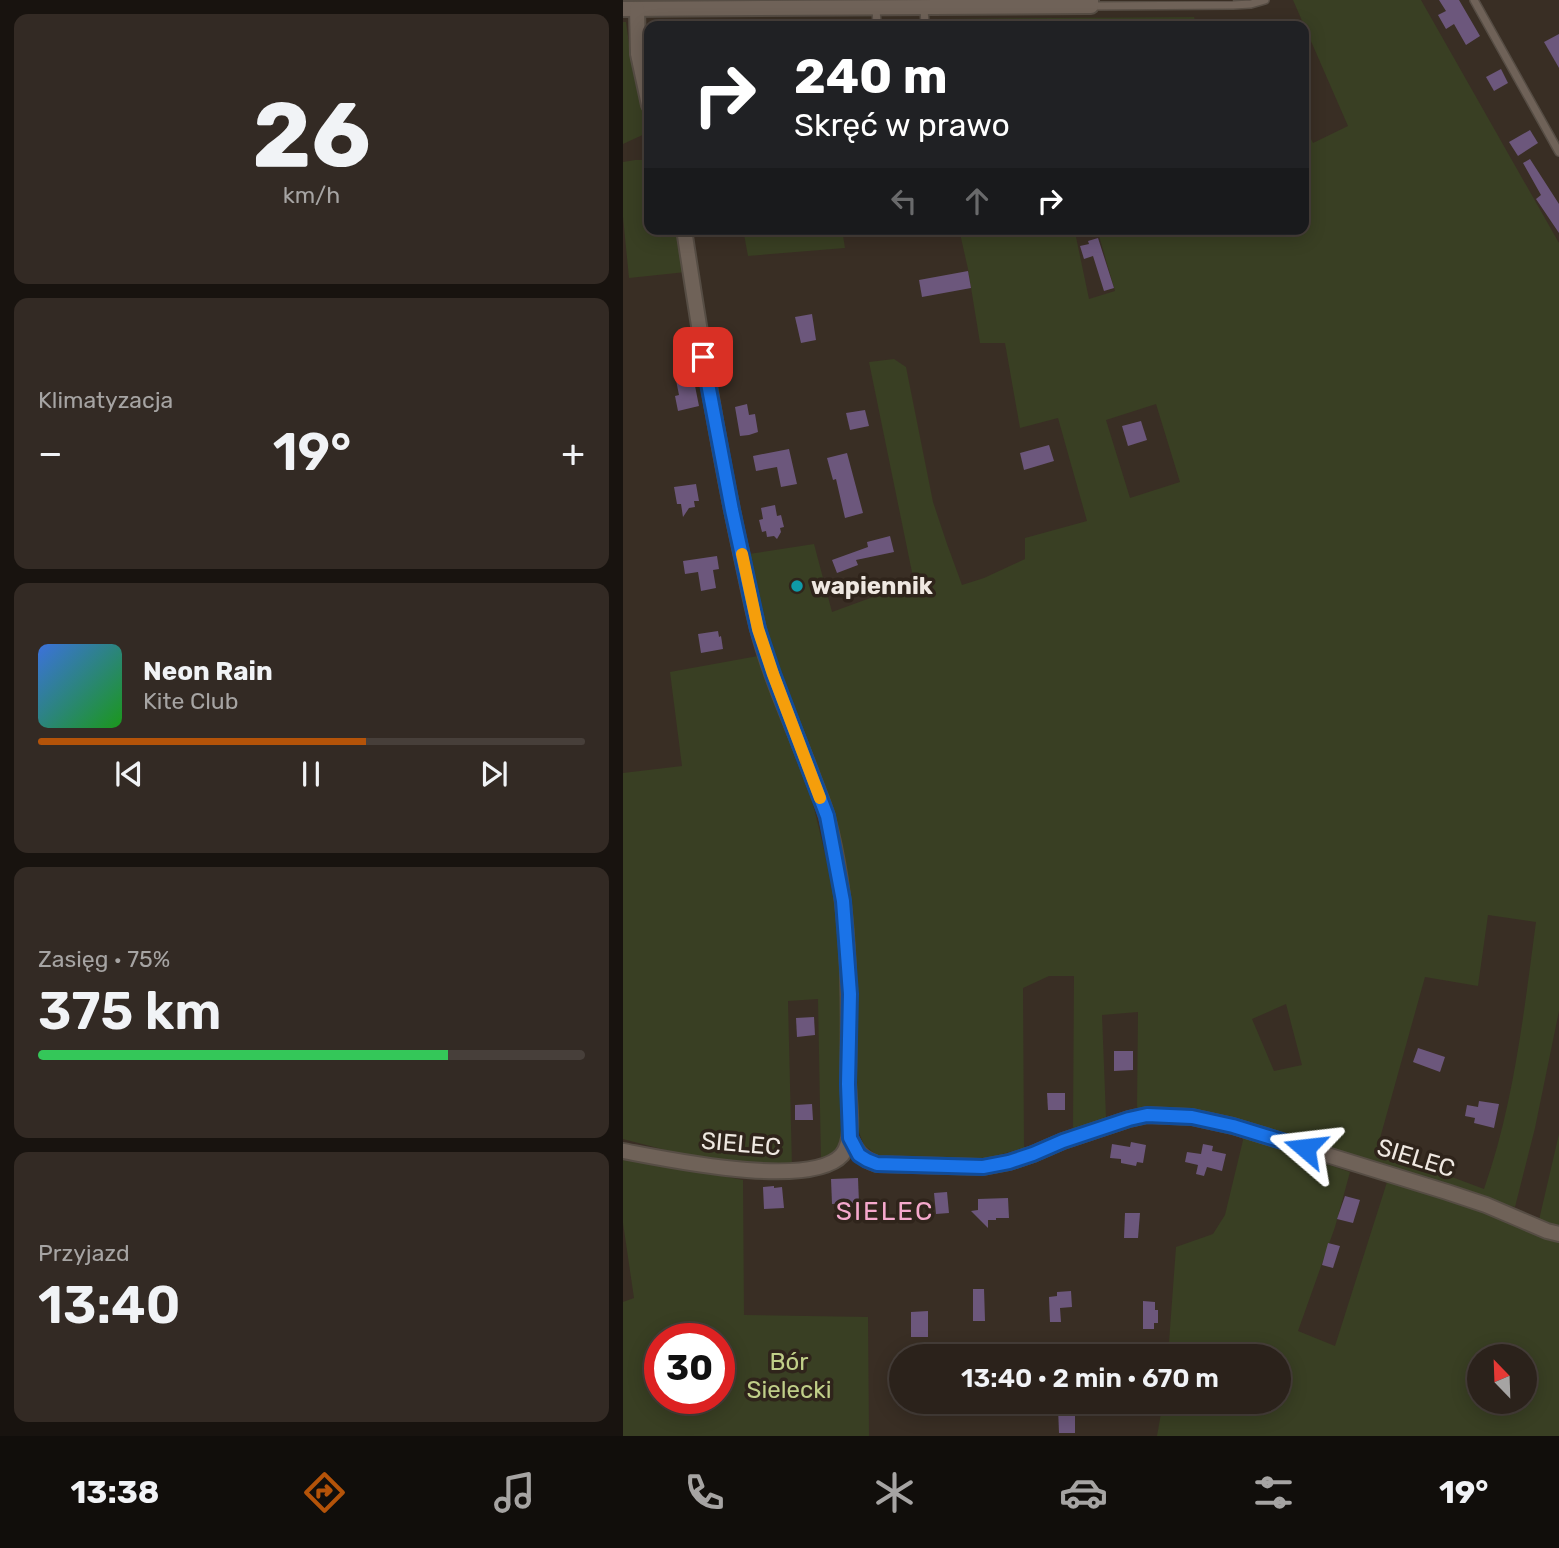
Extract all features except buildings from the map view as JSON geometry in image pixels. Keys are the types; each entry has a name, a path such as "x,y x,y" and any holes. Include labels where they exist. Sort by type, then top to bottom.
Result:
{"street":[{"path":"644,82 630,9 1091,3"},
{"path":"685,235 703,357 758,629 827,816 843,901 850,994 850,1138"},
{"name":"SIELEC","path":"850,1138 859,1155 877,1164 983,1167 1009,1162 1129,1119 1147,1115 1192,1117 1233,1126 1447,1192 1559,1234"},
{"name":"SIELEC","path":"623,1151 760,1172 787,1171 821,1167 832,1162 841,1155 850,1138"}],"lane":[{"path":"1091,3 1233,5 1265,0"},
{"path":"1474,0 1559,152"},
{"path":"876,7 877,21"},
{"path":"924,7 925,21"}],"green space":[{"path":"1293,0 1421,0 1559,243 1559,1011 1535,1128 1515,1207 1216,1114 1188,1108 1137,1110 1138,1012 1102,1015 1106,1117 1073,1129 1074,976 1049,976 1023,988 1024,1148 980,1160 877,1155 864,1145 856,1125 855,949 835,823 817,767 770,644 749,554 814,544 832,612 914,582 869,362 894,359 906,367 933,502 962,585 1025,559 1025,538 1087,521 1058,418 1020,428 1005,343 980,343 960,235 1076,235 1089,299 1115,291 1099,235 1309,235 1309,135 1313,143 1348,126 1309,37 1309,21 1302,21","holes":["1156,404 1180,482 1130,498 1106,420","1488,915 1536,922 1510,1091 1484,1189 1377,1149 1425,977 1478,986","1286,1004 1302,1065 1274,1071 1252,1019"]},
{"path":"1194,17 1195,21 900,21"},
{"path":"623,22 626,22 632,66 644,113 644,134 623,144"},
{"path":"644,160 644,235 679,235 686,272 629,278 623,217 623,162"},
{"path":"744,235 843,235 845,248 748,256"},
{"path":"758,656 808,783 834,891 845,984 844,1132 837,1150 821,1162 818,999 788,1001 792,1167 719,1164 623,1139 623,773 682,766 670,672"},
{"path":"1559,1134 1559,1226 1539,1220"},
{"path":"1244,1136 1350,1172 1335,1227 1298,1331 1335,1346 1387,1182 1460,1201 1559,1241 1559,1436 1157,1436 1161,1414 1291,1414 1291,1344 1169,1344 1176,1247 1213,1234 1225,1215"},
{"name":"Bór Sielecki","path":"623,1160 743,1180 744,1315 868,1317 869,1436 623,1436 623,1302 634,1298 623,1223"}],"slow traffic":[{"path":"742,554 758,629 820,798"}],"place":[{"name":"wapiennik","path":"797,586"}],"district":[{"name":"SIELEC","path":"885,1211"}],"route":[{"path":"703,357 758,629 827,816 843,901 850,994 850,1138 859,1155 877,1164 983,1167 1009,1162 1063,1141 1147,1115 1192,1117 1233,1126 1305,1148"}]}
